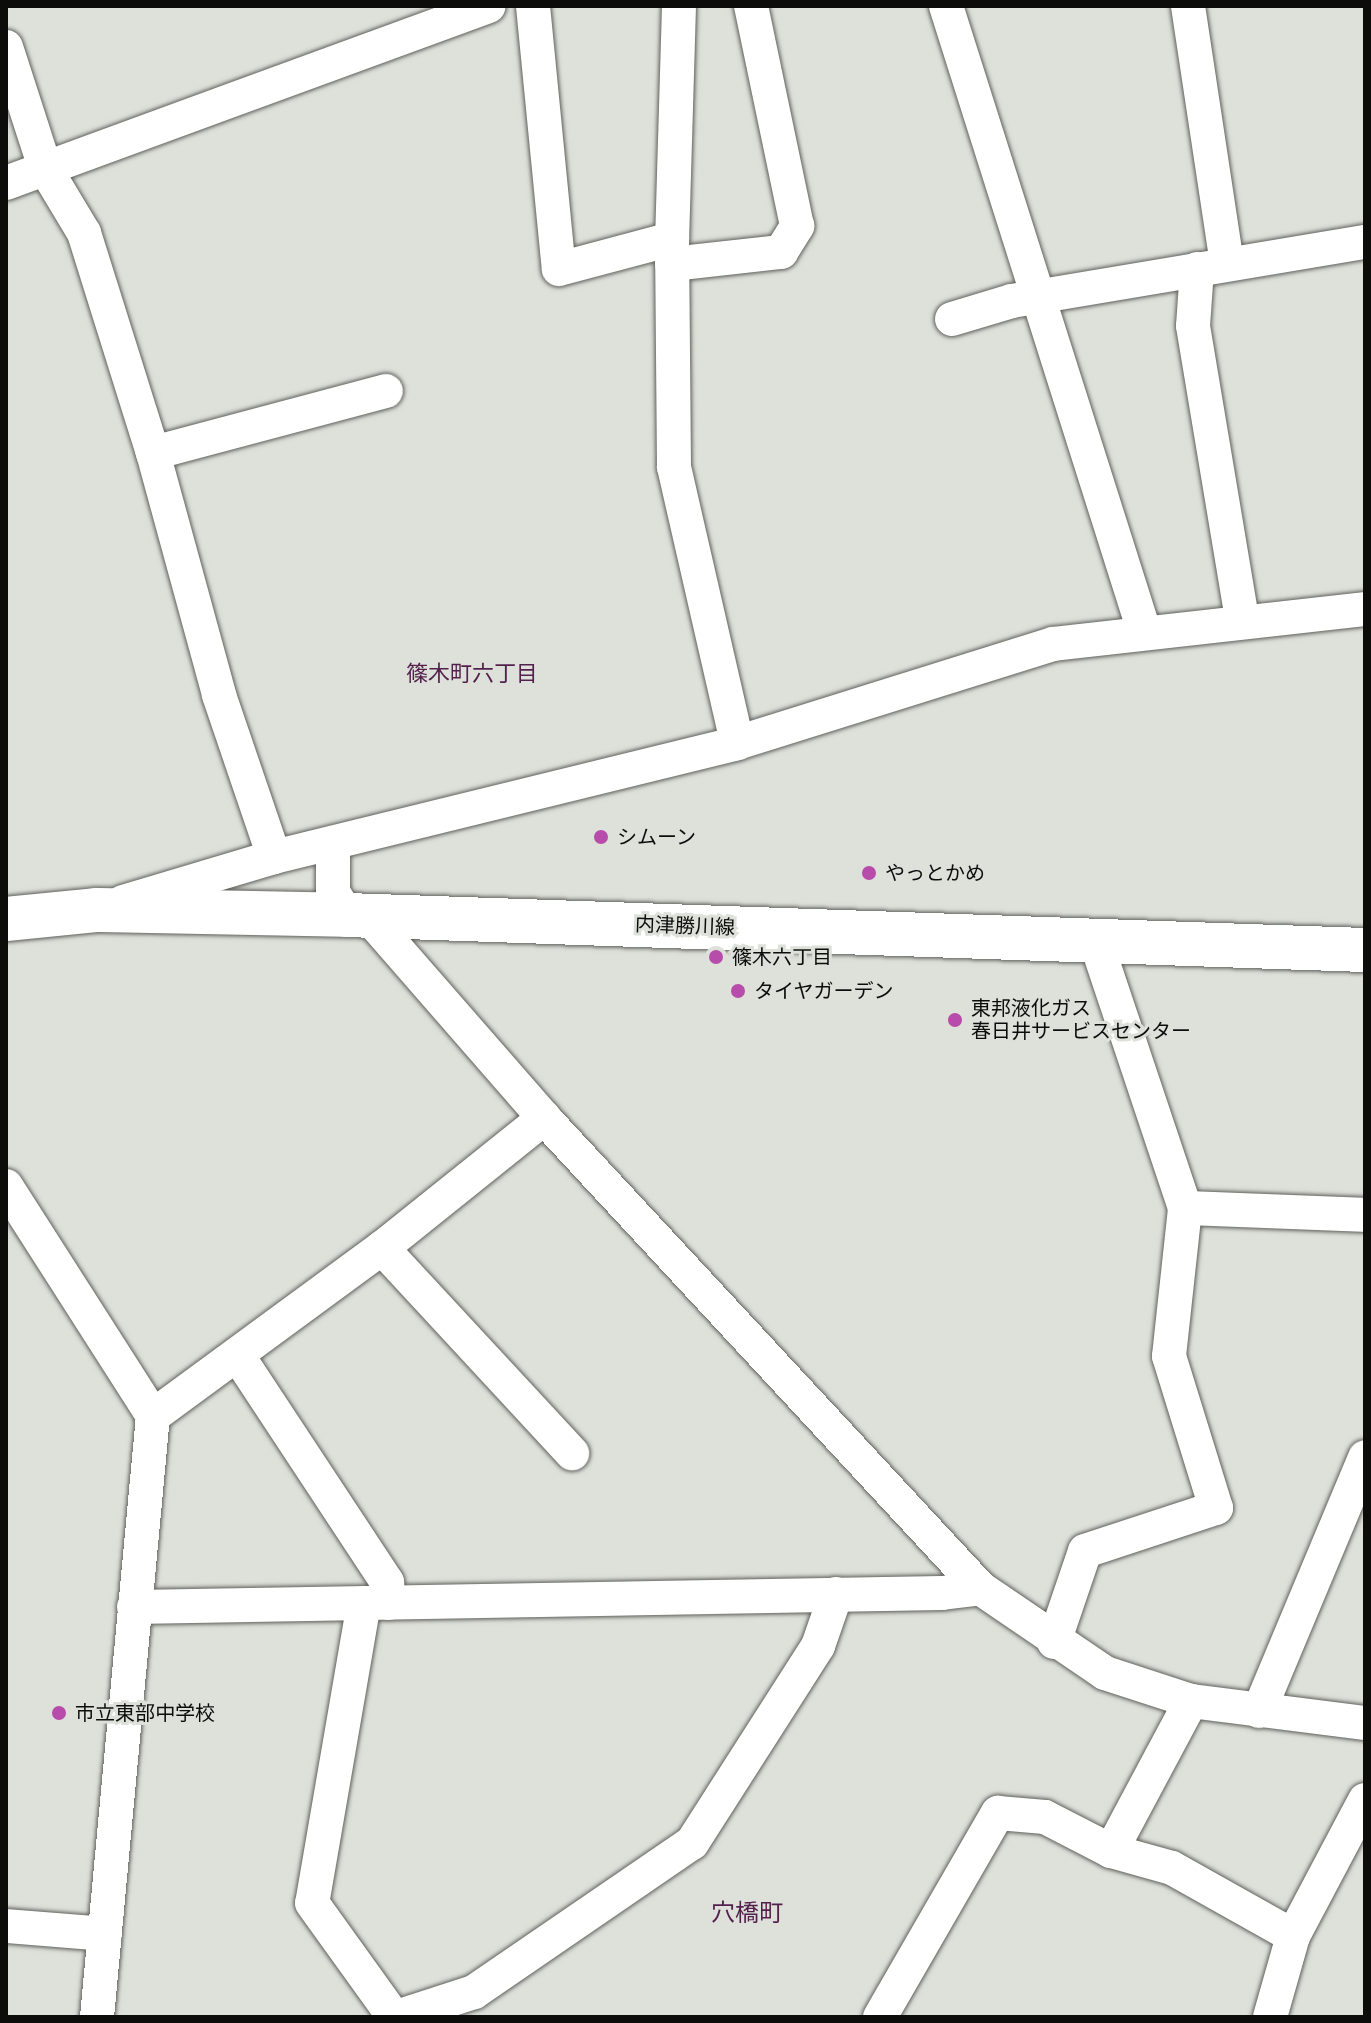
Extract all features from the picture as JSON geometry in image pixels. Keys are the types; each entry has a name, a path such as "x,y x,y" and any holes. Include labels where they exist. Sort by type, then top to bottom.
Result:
{"main road":[{"name":"内津勝川線","path":"6,919 96,910 357,915 1365,950"}],"street":[{"path":"6,183 489,6"},
{"path":"533,6 559,269 672,252 781,252 797,226 751,6"},
{"path":"679,6 672,252 674,467 737,743"},
{"path":"946,6 1144,631"},
{"path":"1188,6 1212,266 1193,326 1242,620"},
{"path":"6,47 45,168 84,233 153,453 219,695 274,857"},
{"path":"952,319 1039,297 1365,242"},
{"path":"153,453 386,391"},
{"path":"96,910 274,857 737,743 1053,644 1242,620 1365,609"},
{"path":"333,843 333,892 980,1588 1054,1642 1105,1673 1191,1701 1365,1723"},
{"path":"1054,1642 1085,1551 1216,1508 1169,1356 1185,1208 1095,939"},
{"path":"153,1416 382,1248 544,1118"},
{"path":"6,1186 153,1416 97,2017"},
{"path":"1185,1208 1365,1215"},
{"path":"382,1248 572,1453"},
{"path":"238,1356 387,1582 376,1603 312,1903 396,2017 474,1992 692,1843 818,1646 836,1594"},
{"path":"1259,1711 1365,1457"},
{"path":"134,1607 836,1594 980,1588"},
{"path":"1111,1851 1191,1701"},
{"path":"1270,2017 1293,1936 1365,1800"},
{"path":"880,2017 998,1813 1045,1817 1111,1851 1172,1868 1293,1936"},
{"path":"6,1926 105,1934"}],"place":[{"name":"シムーン","path":"601,837"},
{"name":"やっとかめ","path":"869,873"},
{"name":"篠木六丁目","path":"716,957"},
{"name":"タイヤガーデン","path":"738,991"},
{"name":"東邦液化ガス 春日井サービスセンター","path":"955,1020"},
{"name":"市立東部中学校","path":"59,1713"}],"district":[{"name":"篠木町六丁目","path":"472,674"},
{"name":"穴橋町","path":"747,1913"}]}
